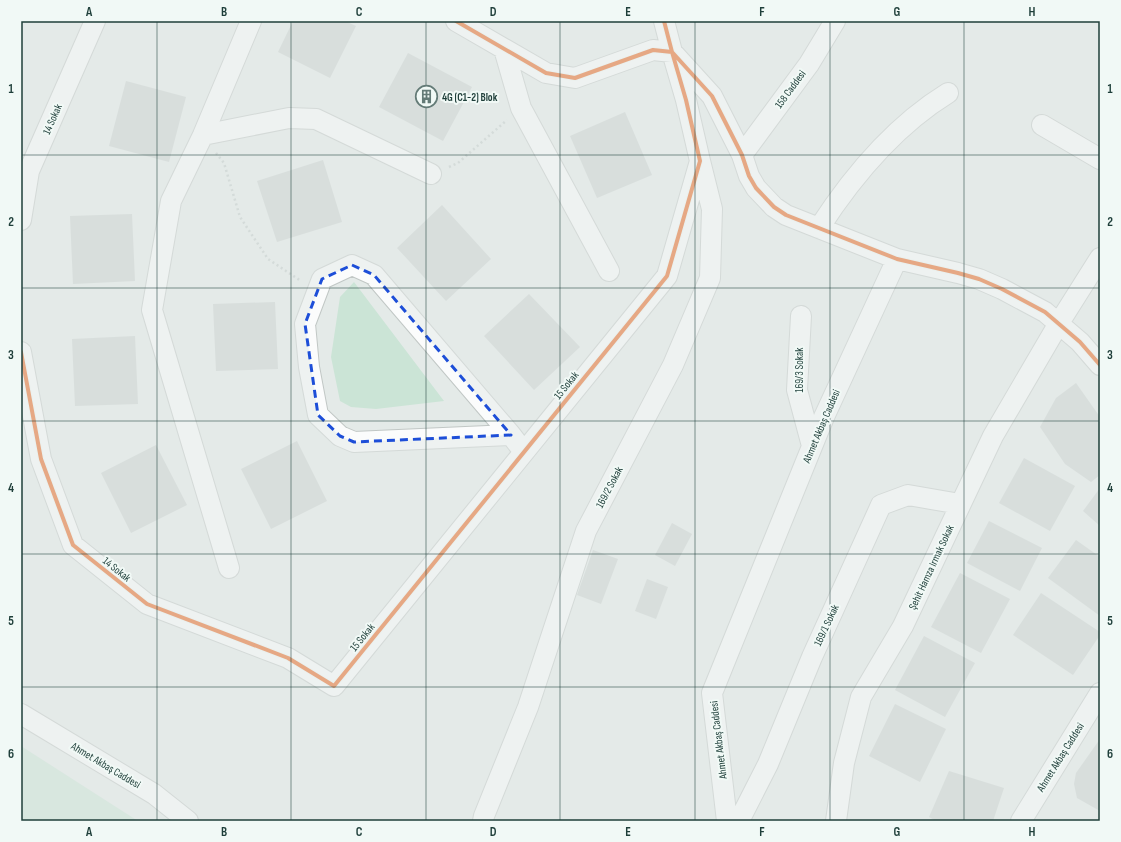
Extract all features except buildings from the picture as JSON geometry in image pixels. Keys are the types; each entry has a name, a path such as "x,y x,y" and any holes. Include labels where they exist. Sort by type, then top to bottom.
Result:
{"street":[{"name":"14 Sokak","path":"21,220 29,171 95,21"},
{"path":"229,568 152,310 171,201 203,136 251,21"},
{"path":"456,21 546,73 575,78 653,50 672,52 712,96 742,155 749,176 756,188 774,207 786,215 897,259 958,273 979,279 1002,289 1045,312 1080,342 1100,365"},
{"name":"15 Sokak","path":"334,686 667,276 700,161 686,100 664,21"},
{"name":"158 Caddesi","path":"742,155 809,64 835,21"},
{"path":"504,49 521,108 609,271"},
{"path":"819,228 859,173 900,129 921,111 948,92"},
{"path":"203,136 289,118 316,119 432,174"},
{"path":"1042,125 1100,160"},
{"name":"169/2 Sokak","path":"484,818 528,707 586,531 673,365 710,278 712,209 700,161"},
{"name":"Şehit Hamza Irmak Sokak","path":"836,821 844,762 861,697 904,626 993,436 1059,323 1100,258"},
{"name":"Ahmet Akbaş Caddesi","path":"727,821 712,693 824,417 897,259"},
{"path":"510,435 354,442 340,436 318,415 309,367 305,324 322,279 352,265 374,275 510,435 524,452"},
{"name":"169/3 Sokak","path":"801,316 797,390 812,446"},
{"name":"14 Sokak","path":"21,352 41,459 73,545 147,604 288,658 334,686"},
{"name":"169/1 Sokak","path":"739,821 768,764 812,657 881,505 908,495 960,504"},
{"name":"Ahmet Akbaş Caddesi","path":"1025,819 1100,693"},
{"name":"Ahmet Akbaş Caddesi","path":"21,714 154,794 188,821"}],"path":[{"path":"432,174 458,163 521,108"},
{"path":"203,136 224,163 240,217 268,259 317,292"}],"highlighted area":[{"path":"352,265 374,275 511,435 354,442 340,436 318,415 305,324 322,279"}],"green space":[{"path":"354,282 444,401 376,409 351,407 340,401 331,357 340,297"},
{"path":"21,746 138,821 21,821"}],"cycle path":[{"path":"456,21 546,73 575,78 653,50 672,52 712,96 742,155 749,176 756,188 774,207 786,215 897,259 958,273 979,279 1002,289 1045,312 1080,342 1100,365"},
{"path":"21,352 41,459 73,545 147,604 288,658 334,686 667,276 700,161 686,100 664,21"}],"place":[{"name":"4G (C1-2) Blok","path":"426,97"}]}
